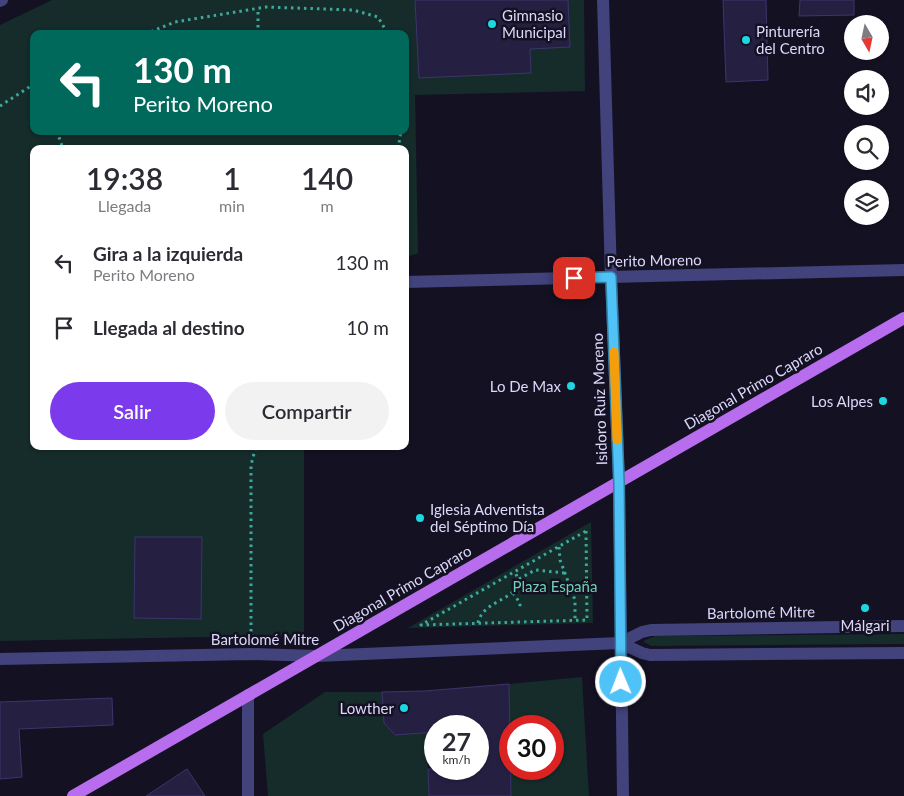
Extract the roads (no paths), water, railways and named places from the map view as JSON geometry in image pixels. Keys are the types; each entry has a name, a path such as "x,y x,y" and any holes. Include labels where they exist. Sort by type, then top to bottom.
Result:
{"main road":[{"name":"Diagonal Primo Capraro","path":"73,796 904,318"}],"street":[{"name":"Isidoro Ruiz Moreno","path":"603,0 619,482 623,796"},
{"name":"Perito Moreno","path":"409,282 904,270"},
{"name":"Bartolomé Mitre","path":"620,644 642,632 651,630 904,626"},
{"name":"Bartolomé Mitre","path":"0,659 251,654 317,656 620,644 650,655 904,653"},
{"path":"248,695 248,796"}],"place":[{"name":"Gimnasio Municipal","path":"492,24"},
{"name":"Pinturería del Centro","path":"746,40"},
{"name":"Lo De Max","path":"571,386"},
{"name":"Los Alpes","path":"883,401"},
{"name":"Iglesia Adventista del Séptimo Día","path":"420,518"},
{"name":"Málgari","path":"865,608"},
{"name":"Lowther","path":"404,708"}],"park label":[{"name":"Plaza España","path":"555,586"}]}
